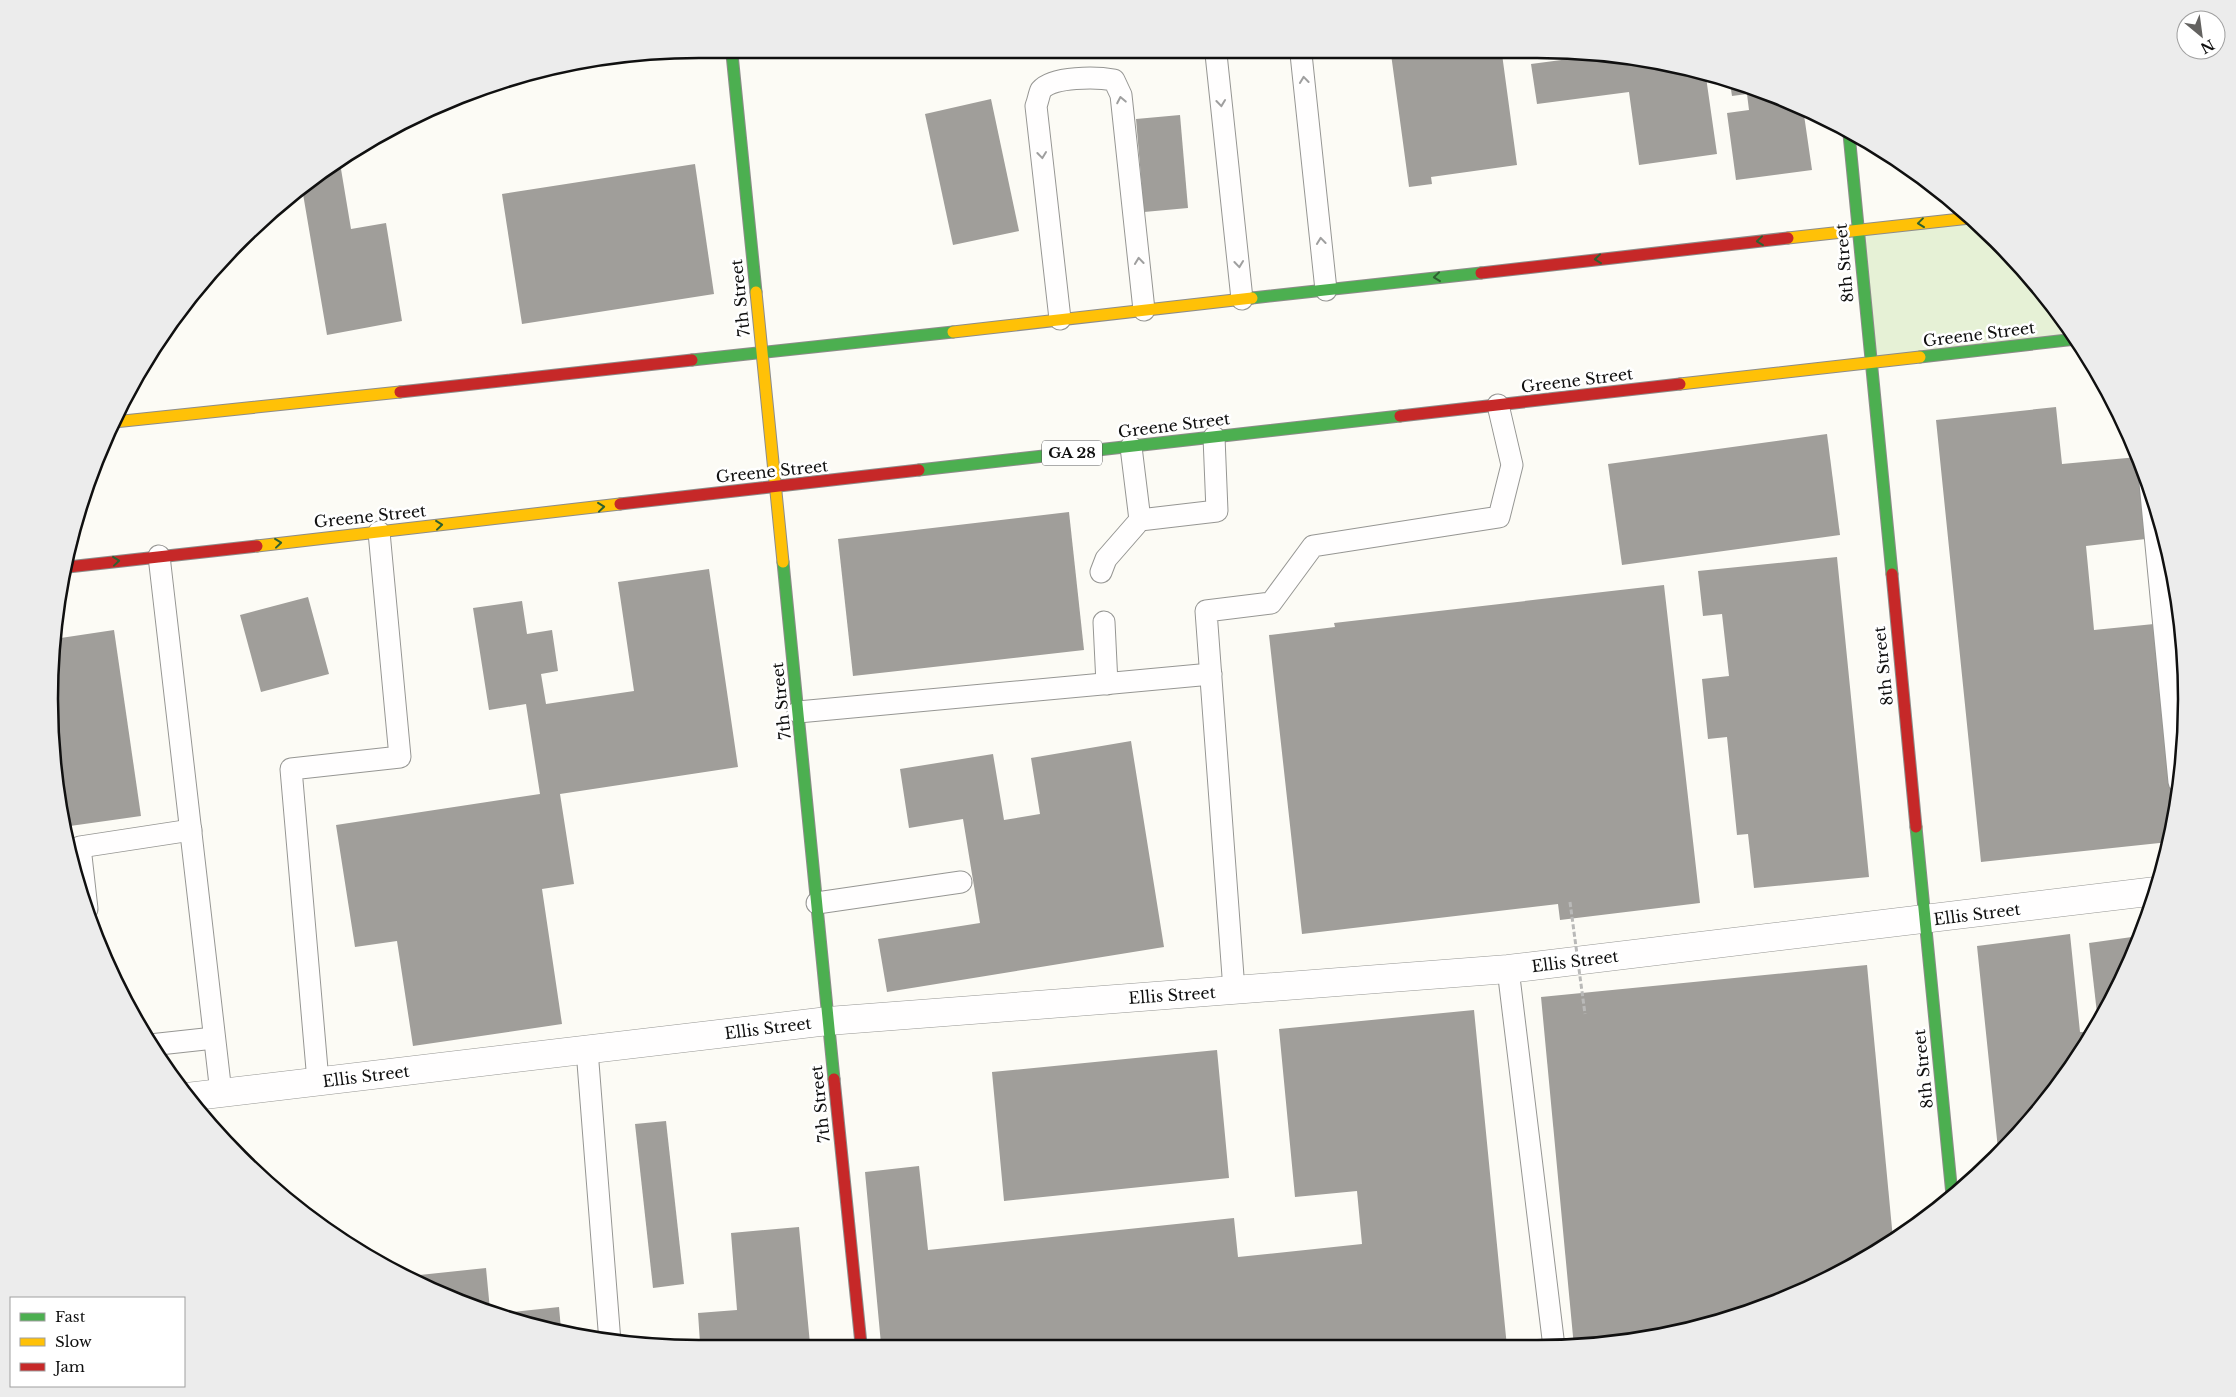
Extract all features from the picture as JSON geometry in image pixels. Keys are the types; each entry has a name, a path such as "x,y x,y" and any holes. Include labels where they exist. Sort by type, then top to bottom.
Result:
{"main road":[{"name":"7th Street","path":"732,58 860,1340"},
{"name":"8th Street","path":"1849,139 1951,1187"},
{"path":"121,421 1962,219"},
{"name":"Greene Street","path":"72,566 2068,340"}],"street":[{"name":"Ellis Street","path":"196,1096 828,1021 1508,969 2148,892"}],"lane":[{"path":"1216,58 1242,299"},
{"path":"1301,58 1326,290"},
{"path":"1060,319 1036,106 1041,90 1055,82 1099,77 1114,80 1121,95 1144,310"},
{"path":"1234,990 1206,611 1270,603 1313,546 1499,517 1512,464 1498,405"},
{"path":"1101,572 1106,559 1140,520 1217,511 1214,437"},
{"path":"1131,447 1140,520"},
{"path":"2154,523 2176,751"},
{"path":"318,1081 291,768 400,756 379,532"},
{"path":"159,556 221,1093"},
{"path":"1104,622 1107,684"},
{"path":"798,712 1211,674"},
{"path":"75,848 191,830"},
{"path":"817,903 961,882"},
{"path":"1508,969 1553,1339"},
{"path":"159,1044 214,1038"},
{"path":"587,1050 609,1333"}],"path":[{"path":"1570,902 1585,1014"}],"green space":[{"path":"1962,219 1991,245 2019,276 2046,308 2068,340 1870,363 1858,230"}],"building":[{"path":"1392,58 1503,58 1517,165 1431,177 1432,184 1409,187"},
{"path":"1569,59 1621,63 1706,80 1717,154 1639,165 1629,92 1537,104 1531,64"},
{"path":"1731,88 1783,106 1804,116 1812,170 1736,180 1727,113 1749,110 1747,94 1732,96"},
{"path":"991,99 1019,231 953,245 925,114"},
{"path":"1180,115 1188,208 1144,212 1136,119"},
{"path":"695,164 714,294 522,324 502,194"},
{"path":"341,167 351,229 386,223 402,321 327,335 303,194"},
{"path":"2056,407 2062,464 2132,458 2151,515 2154,538 2086,546 2094,630 2154,624 2171,791 2162,843 1981,862 1936,420"},
{"path":"1827,434 1840,535 1622,565 1608,464"},
{"path":"1069,512 1084,650 853,676 838,539"},
{"path":"1837,557 1869,877 1754,888 1748,834 1737,835 1727,737 1708,739 1702,679 1729,676 1722,614 1703,616 1698,571"},
{"path":"709,569 738,767 560,794 574,884 542,889 562,1024 413,1046 397,941 355,947 336,825 540,794 526,704 489,710 473,608 522,601 527,634 552,630 558,671 541,674 546,704 634,691 618,582"},
{"path":"1664,585 1700,903 1560,920 1558,904 1302,934 1269,635 1335,627 1334,623"},
{"path":"308,597 329,674 261,692 240,615"},
{"path":"114,630 141,816 70,826 63,782 59,740 58,698 61,638"},
{"path":"1131,741 1164,947 887,992 878,939 980,923 963,819 909,828 900,769 993,754 1004,820 1040,814 1031,758"},
{"path":"2070,934 2080,1032 2085,1032 2046,1089 1998,1145 1977,946"},
{"path":"2133,937 2097,1012 2089,943"},
{"path":"1867,965 1892,1232 1858,1254 1821,1273 1783,1291 1744,1305 1703,1318 1663,1327 1621,1334 1573,1338 1541,997"},
{"path":"1474,1010 1506,1340 881,1340 865,1172 919,1166 928,1250 1234,1218 1238,1257 1362,1244 1357,1191 1295,1197 1279,1029"},
{"path":"1217,1050 1229,1178 1004,1201 992,1072"},
{"path":"666,1121 684,1284 653,1288 635,1124"},
{"path":"799,1227 810,1340 700,1340 698,1313 737,1310 731,1233"},
{"path":"486,1268 489,1304 453,1291 419,1275"},
{"path":"559,1307 561,1324 533,1318 514,1312"}],"traffic: fast":[{"path":"732,58 756,292"},
{"path":"1849,139 1892,574"},
{"path":"1252,298 1481,273"},
{"path":"692,360 953,332"},
{"path":"1920,357 2068,340"},
{"path":"919,470 1400,416"},
{"path":"783,562 834,1079"},
{"path":"1916,827 1951,1187"}],"traffic: slow":[{"path":"1788,238 1962,219"},
{"path":"756,292 783,562"},
{"path":"953,332 1252,298"},
{"path":"1680,384 1920,357"},
{"path":"121,421 400,392"},
{"path":"257,546 620,504"}],"traffic: jam":[{"path":"1481,273 1788,238"},
{"path":"400,392 692,360"},
{"path":"1400,416 1680,384"},
{"path":"620,504 919,470"},
{"path":"71,567 257,546"},
{"path":"1892,574 1916,827"},
{"path":"834,1079 861,1340"}]}
